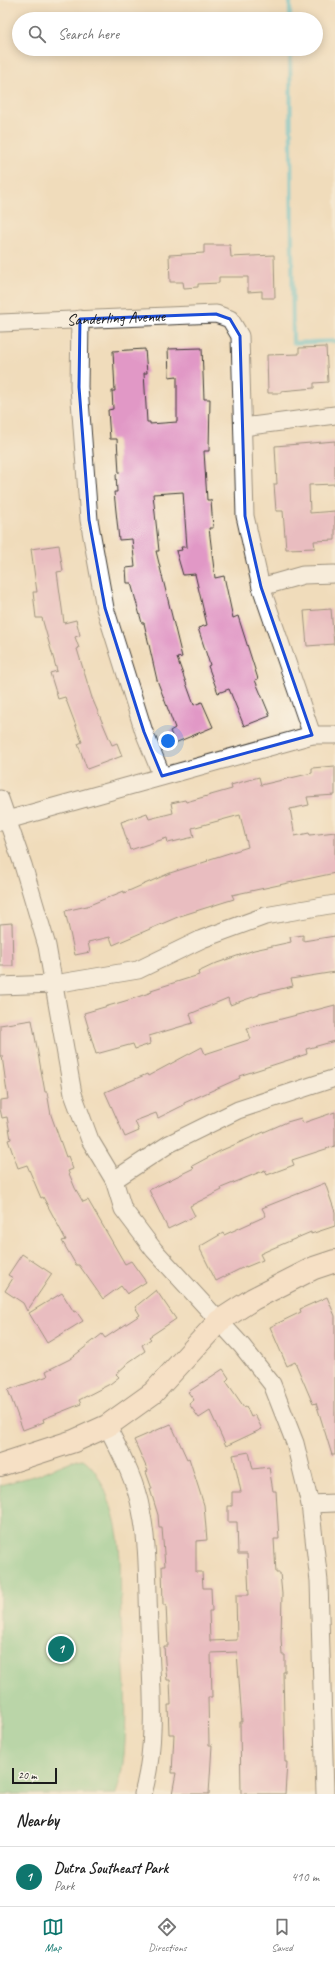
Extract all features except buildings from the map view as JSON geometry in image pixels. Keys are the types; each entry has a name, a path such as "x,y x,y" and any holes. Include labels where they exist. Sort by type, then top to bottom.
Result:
{"street":[{"name":"Sanderling Avenue","path":"0,322 216,314 230,319 240,336 243,427"},
{"path":"80,319 79,387 89,520 105,608 144,732 162,776"},
{"path":"312,735 261,587 245,516 243,427 335,415"},
{"path":"261,587 303,575 335,574"},
{"path":"4,822 162,776 312,735 335,735"},
{"path":"0,799 4,822 37,909 54,984 73,1094 90,1140 114,1180 123,1208 154,1250 219,1321 272,1384 295,1443 310,1504 328,1670 325,1794"},
{"path":"0,986 54,984 138,970 202,939 265,916 335,904"},
{"path":"114,1180 169,1144 238,1110 335,1078"},
{"path":"0,1466 74,1441 107,1426 153,1393 219,1321 253,1299 314,1268 335,1261"},
{"path":"107,1426 124,1460 137,1493 146,1542 152,1731 149,1770 143,1794"},
{"path":"310,1504 335,1503"}],"highlighted area":[{"path":"216,314 230,319 240,336 245,516 261,587 312,735 162,776 144,732 105,608 89,520 79,387 80,319"}],"green space":[{"path":"83,1459 95,1471 100,1479 114,1517 118,1536 126,1706 126,1730 121,1774 116,1794 0,1794 0,1485 37,1475 74,1460"}],"waterway":[{"path":"290,0 290,12"},
{"path":"290,56 293,343 335,341"}],"place":[{"name":"Dutra Southeast Park","path":"61,1649"}]}
